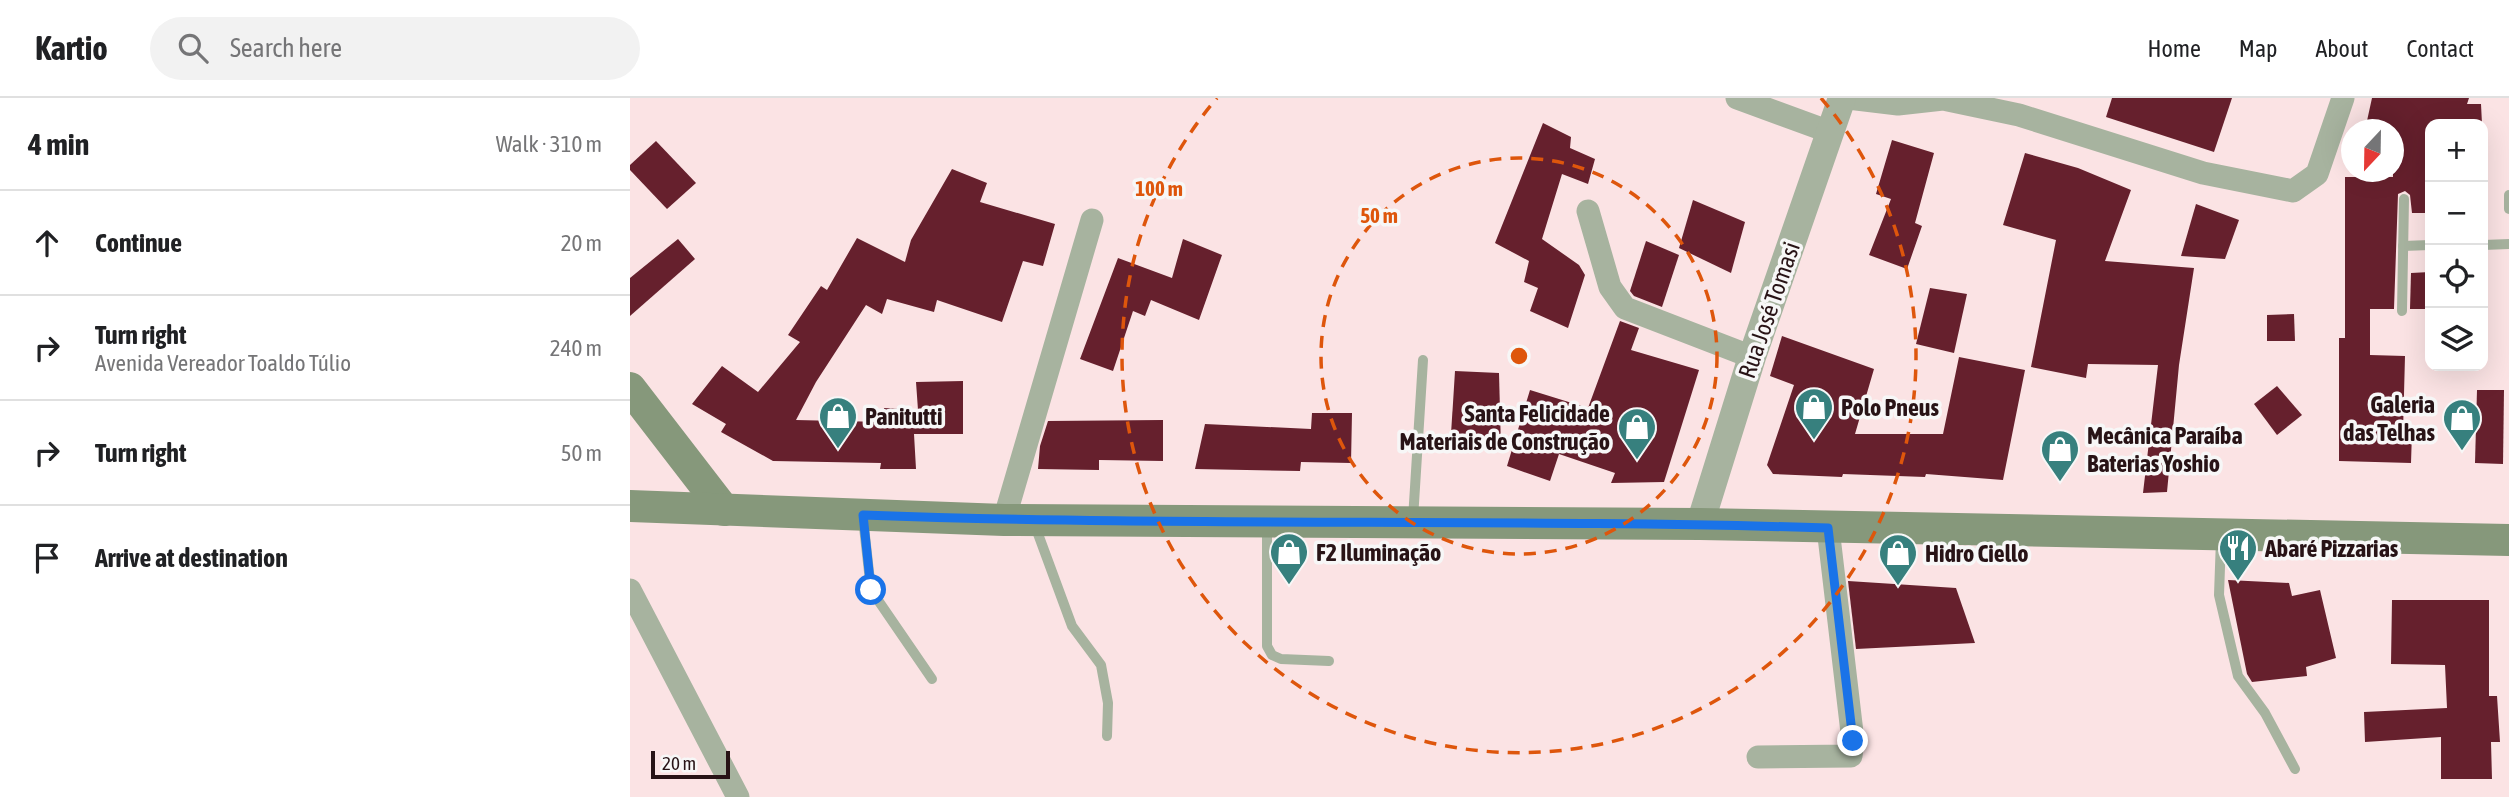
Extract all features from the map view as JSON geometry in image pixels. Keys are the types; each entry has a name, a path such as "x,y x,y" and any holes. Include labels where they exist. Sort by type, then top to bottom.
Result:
{"main road":[{"path":"633,396 724,510"},
{"path":"630,506 1019,520 1700,524 2509,540"}],"street":[{"path":"1737,98 1830,132"},
{"name":"Rua José Tomasi","path":"1700,524 1752,357 1842,98"},
{"path":"1848,98 1898,104 1942,98 2019,115 2203,173 2293,191 2317,174 2343,98"},
{"path":"1588,211 1609,287 1625,308 1752,357"},
{"path":"1019,520 1092,220"},
{"path":"1758,757 1851,756 1853,741 1828,528"},
{"path":"630,590 738,797"}],"lane":[{"path":"2509,195 2509,209"},
{"path":"2402,311 2404,199"},
{"path":"2488,245 2509,244"},
{"path":"2403,246 2425,245"},
{"path":"1413,522 1423,360"},
{"path":"863,515 871,590 932,679"},
{"path":"1019,520 1072,626 1101,666 1108,703 1107,736"},
{"path":"1267,522 1267,646 1272,655 1281,659 1329,661"},
{"path":"2221,536 2218,586 2238,676 2244,688 2265,713 2295,769"}],"building":[{"path":"2112,98 2232,98 2214,152 2106,117"},
{"path":"2372,98 2469,98 2467,104 2481,104 2482,119 2425,119 2425,213 2412,213 2410,195 2405,191 2398,194 2394,309 2370,309 2370,355 2405,356 2403,432 2412,432 2411,463 2339,461 2339,338 2345,338 2345,182 2404,182 2404,119 2367,119"},
{"path":"1543,123 1571,137 1570,148 1595,159 1588,184 1562,174 1542,239 1579,265 1585,275 1568,328 1530,311 1538,288 1524,282 1529,261 1495,243"},
{"path":"1892,140 1934,153 1915,223 1922,226 1907,269 1869,255 1891,199 1876,194"},
{"path":"656,141 696,183 667,209 630,170 630,165"},
{"path":"2025,153 2078,168 2131,190 2105,261 2194,268 2179,365 2167,492 2143,493 2158,365 2088,364 2086,378 2031,367 2056,240 2003,225"},
{"path":"952,169 987,183 980,202 1055,224 1043,266 1023,261 1002,322 937,300 934,312 887,299 882,314 866,305 816,382 796,420 883,422 884,408 918,410 916,382 963,381 963,434 914,434 916,469 880,469 881,463 773,461 721,432 726,424 692,404 722,366 758,392 800,342 788,335 821,286 827,290 857,238 905,262 911,240"},
{"path":"1693,200 1745,222 1731,273 1679,248"},
{"path":"2196,204 2239,220 2225,259 2181,256"},
{"path":"678,239 695,259 630,316 630,278"},
{"path":"1183,239 1222,255 1199,320 1151,300 1145,316 1133,311 1113,371 1080,359 1118,258 1172,278"},
{"path":"1646,241 1679,255 1662,307 1634,296 1630,291"},
{"path":"2425,272 2425,309 2410,309 2411,273"},
{"path":"1930,288 1967,294 1954,353 1916,344"},
{"path":"2294,314 2295,341 2267,341 2267,315"},
{"path":"1620,321 1639,328 1631,350 1699,370 1664,482 1611,483 1615,473 1559,454 1550,481 1507,466 1530,390 1588,408"},
{"path":"1782,336 1874,369 1855,434 1943,434 1959,357 2025,370 2003,480 1926,474 1925,477 1843,474 1842,477 1773,474 1767,465 1794,385 1770,376"},
{"path":"1455,371 1499,373 1501,449 1450,450"},
{"path":"2277,386 2302,415 2277,435 2254,404"},
{"path":"2477,390 2504,390 2503,464 2475,463"},
{"path":"1312,413 1352,413 1351,463 1301,462 1300,471 1195,469 1205,424 1311,429"},
{"path":"1163,420 1163,461 1099,460 1099,470 1038,469 1040,446 1048,421"},
{"path":"2228,580 2289,583 2292,596 2320,590 2336,658 2306,667 2307,676 2252,682 2247,674"},
{"path":"1848,581 1956,588 1975,643 1856,649"},
{"path":"2392,600 2489,600 2489,696 2497,696 2500,742 2491,742 2492,779 2441,779 2441,737 2365,742 2364,712 2447,708 2445,665 2391,664"}],"place":[{"name":"Polo Pneus","path":"1814,441"},
{"name":"Panitutti","path":"838,450"},
{"name":"Galeria das Telhas","path":"2462,452"},
{"name":"Santa Felicidade Materiais de Construção","path":"1637,461"},
{"name":"Mecânica Paraíba Baterias Yoshio","path":"2060,483"},
{"name":"Abaré Pizzarias","path":"2238,582"},
{"name":"F2 Iluminação","path":"1289,586"},
{"name":"Hidro Ciello","path":"1898,587"}],"route":[{"path":"871,590 863,515 1004,520 1700,524 1828,528 1853,741"}]}
